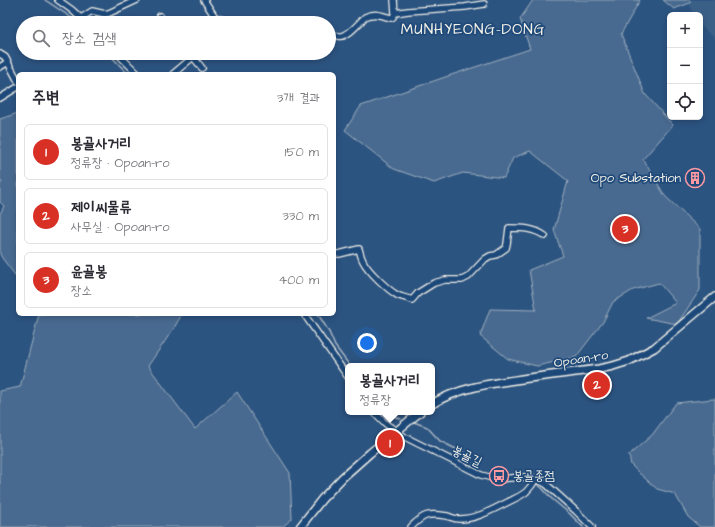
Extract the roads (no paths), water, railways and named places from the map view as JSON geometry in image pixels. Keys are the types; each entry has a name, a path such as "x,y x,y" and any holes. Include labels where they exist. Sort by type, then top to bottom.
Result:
{"street":[{"path":"58,0 79,16"},
{"path":"84,16 92,11 109,13 137,0"},
{"path":"204,0 214,16"},
{"path":"336,36 340,37 348,33 368,16 380,14 391,18 393,17 395,13 394,0"},
{"path":"395,13 484,4"},
{"path":"0,54 5,57 16,77"},
{"path":"125,60 136,72"},
{"path":"175,72 187,60"},
{"path":"196,60 202,68"},
{"path":"0,66 8,62"},
{"path":"0,98 16,89"},
{"path":"336,254 359,249 363,261 374,275 398,295 412,300 418,293 434,283 445,280 462,280 468,277 485,259 506,248 509,228 538,231 545,236"},
{"name":"Opoan-ro","path":"435,402 450,394 482,385 600,369 629,360 654,348 715,297"},
{"path":"305,316 345,373"},
{"name":"봉골길","path":"377,415 396,432 481,476 496,479 526,477 536,479 546,484 592,527"},
{"path":"300,527 333,487 364,458 416,415"},
{"path":"411,527 424,516 430,514 457,519 473,517 488,512 519,497 526,492 536,479"}],"waterway":[{"path":"45,0 69,16"},
{"path":"115,60 126,72"},
{"path":"319,316 329,332 335,346 348,363"},
{"path":"390,415 401,419"},
{"path":"414,422 427,427 440,441 464,453"},
{"path":"536,484 583,527"}],"place":[{"name":"Opo Substation","path":"695,178"},
{"name":"윤골봉","path":"625,229"},
{"name":"제이씨물류","path":"597,385"},
{"name":"봉골사거리","path":"390,443"},
{"name":"봉골종점","path":"499,476"}],"district":[{"name":"MUNHYEONG-DONG","path":"473,29"}]}
